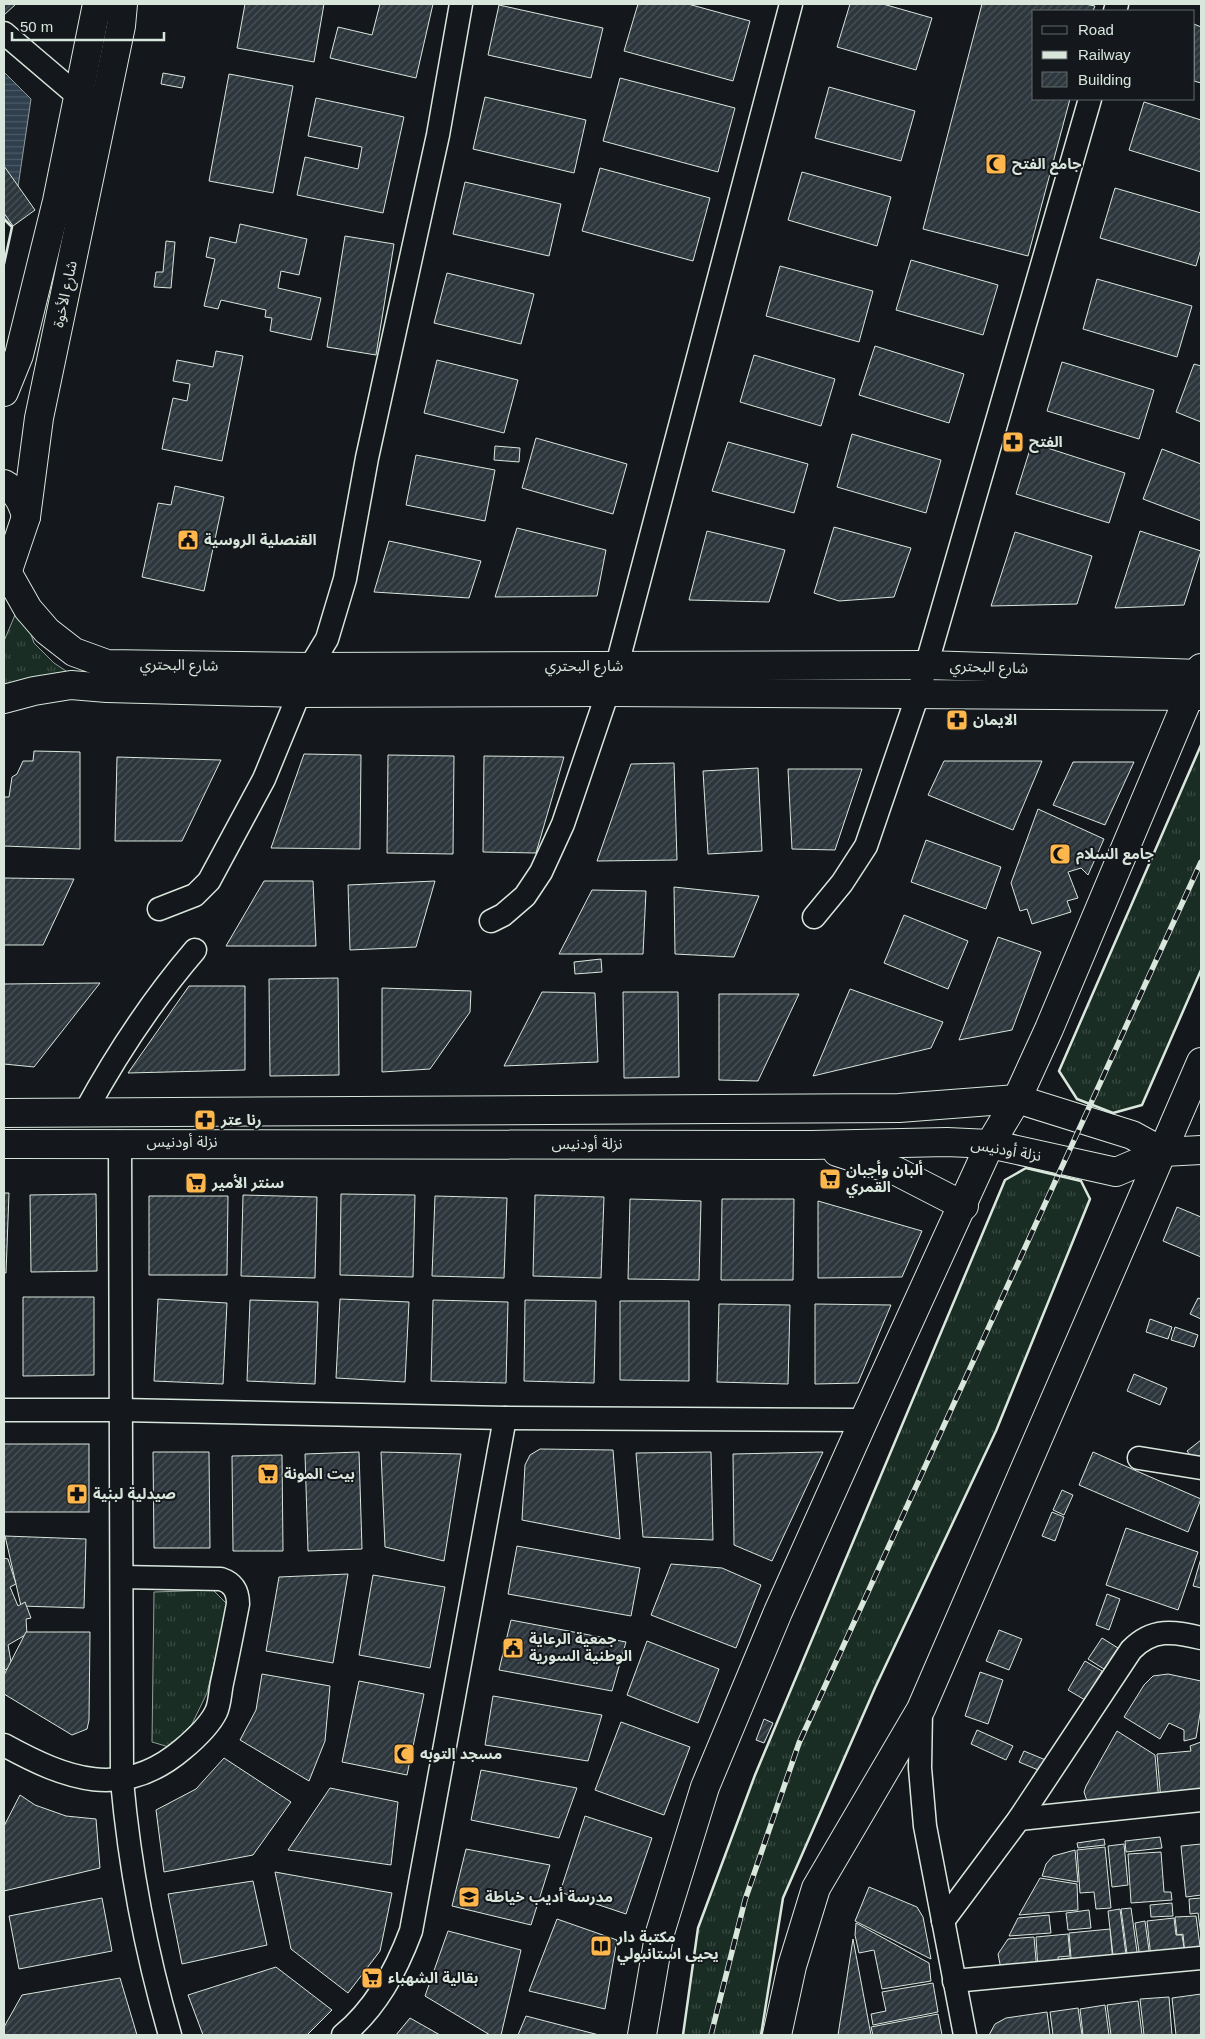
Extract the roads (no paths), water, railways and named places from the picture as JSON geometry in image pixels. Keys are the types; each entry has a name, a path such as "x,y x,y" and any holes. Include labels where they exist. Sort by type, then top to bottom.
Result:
{"main road":[{"name":"شارع الأخوة","path":"4,392 19,355 57,201 97,4"},
{"name":"شارع الأخوة","path":"5,577 26,517 39,418 123,4"},
{"path":"4,484 17,495 23,505 26,517"},
{"name":"شارع البحتري","path":"5,577 47,631 74,652 107,664 310,667 926,664 1198,682"},
{"name":"شارع البحتري","path":"4,699 34,691 71,685 107,688 299,693 918,694 1198,682"},
{"path":"642,2035 659,1936 705,1787 778,1612 864,1420 964,1206 990,1144 1017,1099 1049,1029 1198,682"},
{"path":"777,2035 792,1966 816,1888 921,1710 1201,1062"},
{"path":"4,1113 899,1108 1017,1099 1132,1135 1163,1152 1201,1150"},
{"name":"نزلة أودنيس","path":"4,1144 120,1142 812,1144 947,1142 990,1144 1116,1172 1163,1152"},
{"path":"812,1144 896,1172 964,1206"}],"street":[{"path":"159,909 195,895 209,882 264,780 310,667 327,639 345,578 367,458 438,135 461,4"},
{"path":"491,922 520,901 541,872 563,824 617,665 791,4"},
{"path":"4,33 79,99 102,115"},
{"path":"814,917 842,883 866,846 918,694 1090,100"},
{"path":"85,1112 107,1071 170,979 195,950"},
{"path":"120,1142 122,1781 133,1881 142,1928 170,2035"},
{"path":"4,1410 121,1410 505,1418 864,1420"},
{"path":"343,2035 380,1995 392,1975 411,1931 505,1418"},
{"path":"1139,1458 1201,1468"},
{"path":"4,1745 32,1760 66,1774 122,1781 141,1774 176,1755 191,1742 216,1712 238,1597 232,1585 221,1579 122,1577"},
{"path":"943,1921 1019,1819 1137,1643 1154,1634 1163,1632 1201,1638"},
{"path":"921,1710 920,1768 925,1826 965,2035"},
{"path":"1019,1819 1201,1800"},
{"path":"954,1981 1201,1958"}],"water":[{"path":"4,72 31,99 12,227 4,219"}],"railway":[{"path":"711,2035 745,1900 799,1743 1201,862"}],"place":[{"name":"جامع الفتح","path":"996,164"},
{"name":"الفتح","path":"1013,442"},
{"name":"القنصلية الروسية","path":"188,540"},
{"name":"الايمان","path":"957,720"},
{"name":"جامع السلام","path":"1060,854"},
{"name":"رنا عتر","path":"205,1120"},
{"name":"ألبان وأجبان القمري","path":"830,1179"},
{"name":"سنتر الأمير","path":"196,1183"},
{"name":"بيت المونة","path":"268,1474"},
{"name":"صيدلية لبنية","path":"77,1494"},
{"name":"جمعية الرعاية الوطنية السورية","path":"513,1648"},
{"name":"مسجد التوبه","path":"404,1754"},
{"name":"مدرسة أديب خياطة","path":"469,1897"},
{"name":"مكتبة دار يحيى استانبولي","path":"601,1946"},
{"name":"بقالية الشهباء","path":"372,1978"}]}
